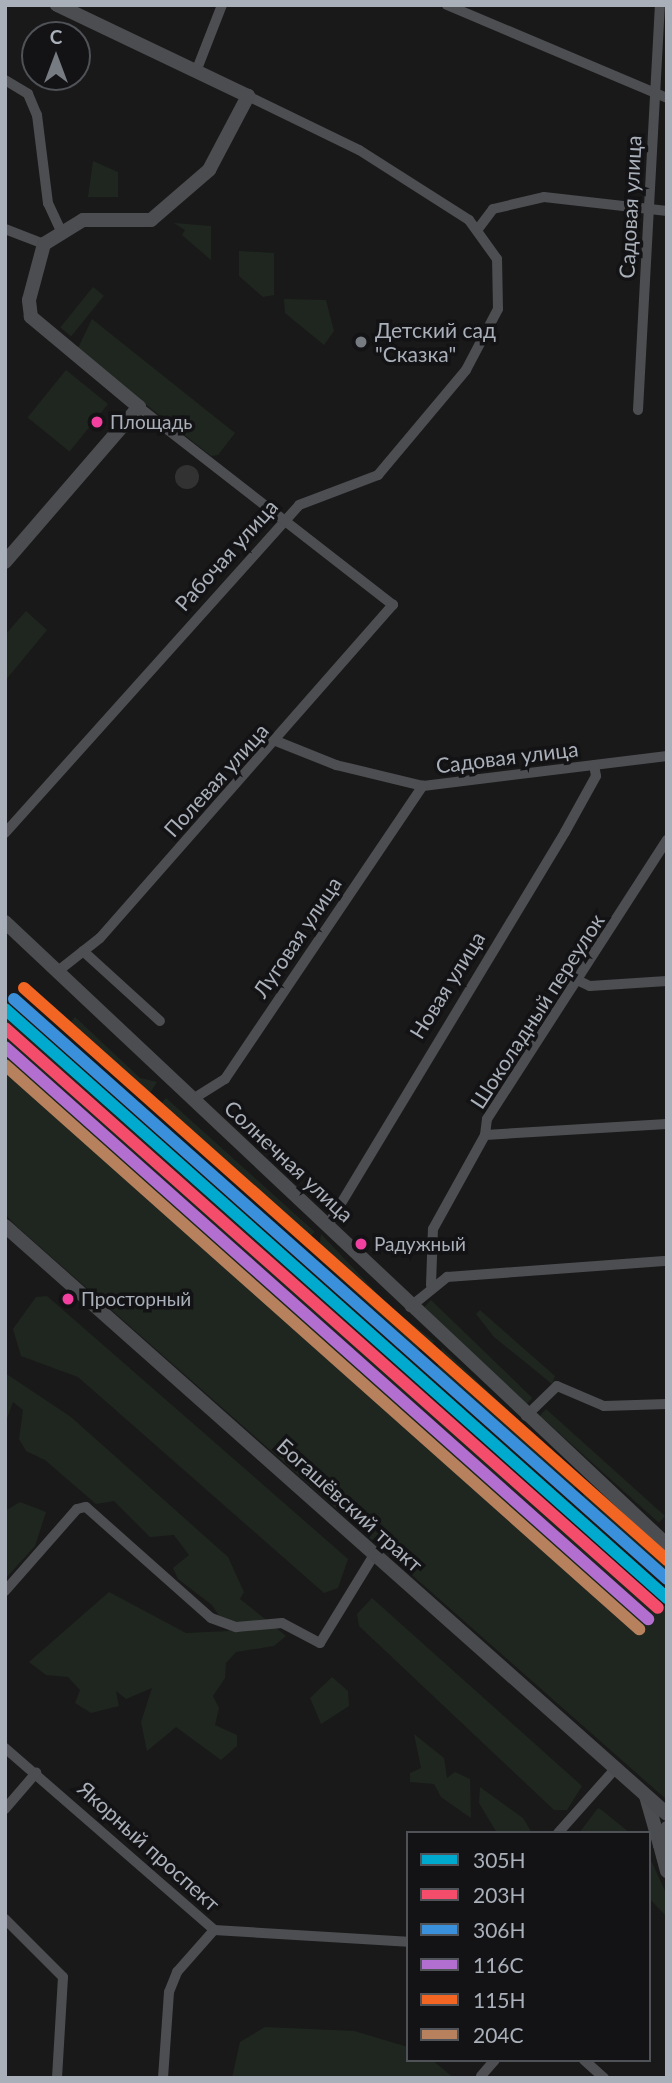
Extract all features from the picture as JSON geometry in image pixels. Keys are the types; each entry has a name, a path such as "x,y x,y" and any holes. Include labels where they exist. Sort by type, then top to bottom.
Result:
{"main road":[{"name":"Богашёвский тракт","path":"5,1227 667,1814"}],"street":[{"name":"Рабочая улица","path":"5,833 299,505 378,475 466,370 493,322 501,284 490,243 478,229 423,186 197,69 57,5"},
{"path":"197,69 222,5"},
{"path":"447,5 667,98"},
{"name":"Садовая улица","path":"638,410 650,210 653,92 660,5"},
{"path":"5,80 28,93 37,115 48,202 60,229"},
{"path":"248,96 209,170 151,220 83,220 60,229 44,244 29,300 31,317 139,407 286,520"},
{"path":"478,229 493,209 544,197 667,211"},
{"path":"5,229 44,244"},
{"path":"5,562 139,407"},
{"name":"Полевая улица","path":"58,971 83,951 276,741 393,605 286,520"},
{"name":"Садовая улица","path":"276,741 336,765 423,786 667,756"},
{"name":"Новая улица","path":"328,1225 565,832 596,776 594,765"},
{"name":"Луговая улица","path":"193,1099 225,1079 423,786"},
{"name":"Шоколадный переулок","path":"431,1285 433,1229 485,1135 487,1119 667,840"},
{"name":"Солнечная улица","path":"5,922 328,1225 410,1307 667,1545"},
{"path":"83,951 160,1021"},
{"path":"577,980 590,986 667,981"},
{"path":"485,1135 667,1124"},
{"path":"410,1307 431,1285 472,1275 667,1261"},
{"path":"526,1416 556,1386 604,1406 667,1404"},
{"path":"5,1591 45,1549 77,1509 86,1507 211,1618 236,1627 253,1623 282,1623 320,1643 374,1555"},
{"name":"Якорный проспект","path":"5,1748 214,1930 406,1941"},
{"path":"560,1831 615,1769"},
{"path":"5,1809 36,1773"},
{"path":"646,1796 664,1841 667,1871"},
{"path":"664,1841 667,1828"},
{"path":"5,1919 63,1977 57,2078"},
{"path":"163,2078 169,1992 177,1972 214,1930"},
{"path":"481,2076 493,2062"},
{"path":"586,2062 604,2078"}],"shaded area":[{"path":"93,161 118,172 118,197 88,197"},
{"path":"174,223 211,226 211,260 182,235 185,230"},
{"path":"239,251 274,253 274,295 263,297 239,276"},
{"path":"93,287 104,296 71,336 60,327"},
{"path":"284,299 326,300 334,331 324,345 285,313"},
{"path":"92,319 235,433 218,455 211,456 77,350"},
{"path":"66,370 108,404 70,451 28,417"},
{"path":"26,611 47,630 5,681 5,635"},
{"path":"5,1017 667,1608 667,1800 5,1214"},
{"path":"75,1017 140,1078 157,1082 150,1093 140,1096 66,1028"},
{"path":"166,1098 315,1232 305,1242 157,1108"},
{"path":"321,1234 390,1307 435,1342 418,1350 318,1258"},
{"path":"47,1296 348,1559 338,1588 324,1593 78,1377 21,1356 13,1329 36,1297"},
{"path":"431,1300 532,1398 525,1405 424,1307"},
{"path":"480,1310 555,1376 552,1384 494,1337 476,1314"},
{"path":"442,1348 582,1480 571,1492 436,1372"},
{"path":"5,1373 71,1417 228,1557 244,1592 240,1599 286,1636 274,1646 236,1652 226,1663 225,1678 213,1696 219,1708 215,1725 237,1735 237,1746 221,1760 176,1727 147,1751 141,1722 152,1688 126,1699 116,1691 119,1706 91,1713 75,1703 80,1690 68,1677 46,1675 29,1662 109,1592 186,1633 229,1631 212,1605 178,1579 173,1568 189,1555 174,1535 150,1537 114,1501 96,1504 45,1460 26,1451 19,1439 23,1410 13,1402 5,1424"},
{"path":"546,1409 665,1516 659,1523 540,1416"},
{"path":"590,1487 667,1555 667,1576 581,1498"},
{"path":"20,1502 46,1512 35,1546 5,1579 5,1511"},
{"path":"372,1598 582,1786 567,1810 554,1810 359,1626 357,1614"},
{"path":"332,1677 348,1691 349,1706 321,1724 310,1698"},
{"path":"414,1734 444,1758 447,1778 455,1772 470,1779 471,1818 441,1797 434,1784 410,1782 410,1773 421,1768"},
{"path":"480,1787 523,1818 531,1831 496,1831 479,1803"},
{"path":"598,1808 628,1831 581,1831"},
{"path":"651,1860 667,1895 667,1917 651,1900"},
{"path":"265,2027 354,2031 406,2046 406,2062 434,2062 454,2078 232,2078 240,2042"}],"building":[{"path":"182,465 192,465 199,472 199,482 192,489 182,489 175,482 175,472"}],"transit line":[{"name":"115Н","path":"24,988 667,1560"},
{"name":"306Н","path":"14,999 667,1579"},
{"name":"305Н","path":"5,1009 667,1598"},
{"name":"203Н","path":"5,1028 658,1608"},
{"name":"116С","path":"5,1047 648,1619"},
{"name":"204С","path":"5,1065 639,1629"}],"place":[{"name":"Детский сад \"Сказка\"","path":"361,342"},
{"name":"Площадь","path":"97,422"},
{"name":"Радужный","path":"361,1244"},
{"name":"Просторный","path":"68,1299"}]}
